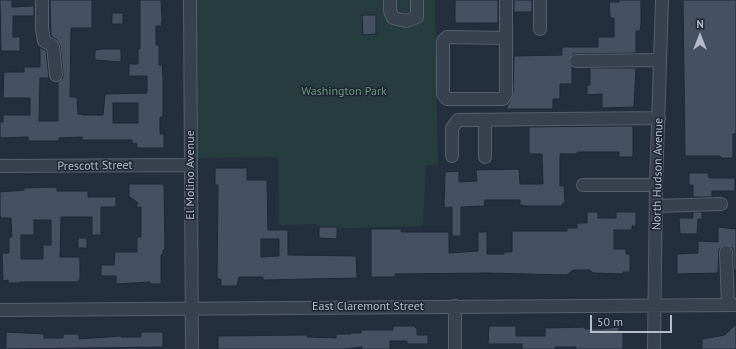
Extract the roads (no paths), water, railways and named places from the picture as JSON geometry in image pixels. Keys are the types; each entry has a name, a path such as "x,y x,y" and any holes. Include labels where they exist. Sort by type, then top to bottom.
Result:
{"street":[{"path":"42,0 42,29 44,41 53,46 56,75"},
{"name":"El Molino Avenue","path":"190,0 192,349"},
{"path":"390,0 390,11 393,18 406,21 417,17 417,0"},
{"path":"506,0 506,38 506,94 503,99 447,98 443,94 443,41 447,37 506,38"},
{"path":"540,0 540,28"},
{"name":"North Hudson Avenue","path":"654,349 656,185 662,0"},
{"path":"576,61 660,60"},
{"path":"452,156 452,128 458,120 659,118"},
{"path":"485,120 485,157"},
{"name":"Prescott Street","path":"0,166 190,165"},
{"path":"583,185 656,185"},
{"path":"656,206 721,204"},
{"path":"726,252 732,305"},
{"name":"East Claremont Street","path":"0,310 732,305"},
{"path":"455,306 455,349"}],"park label":[{"name":"Washington Park","path":"344,92"}]}
